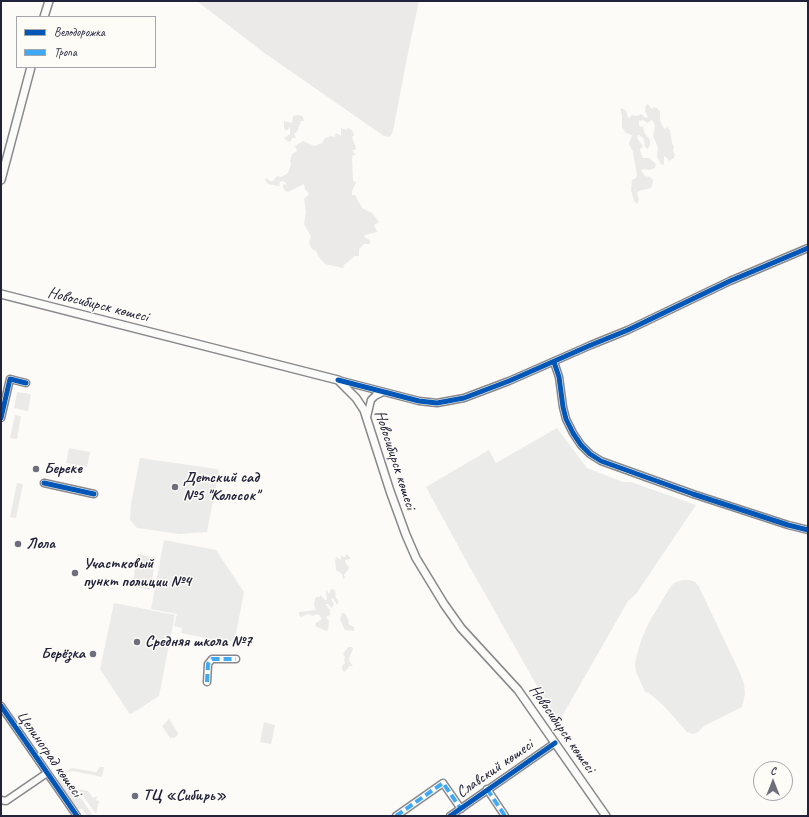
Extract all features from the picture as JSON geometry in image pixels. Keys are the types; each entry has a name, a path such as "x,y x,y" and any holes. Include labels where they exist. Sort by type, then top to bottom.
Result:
{"main road":[{"path":"44,16 49,1"},
{"path":"1,180 31,68"},
{"name":"Новосибирск көшесі","path":"1,294 338,380 356,398 367,417 400,521 416,558 426,575 454,619 518,690 606,816"}],"street":[{"path":"338,380 420,401 437,403 454,401 480,393 554,362 628,330 730,281 808,248"},
{"path":"554,362 559,377 566,419 573,434 590,454 601,461 693,494 788,525 808,530"},
{"path":"1,418 10,379 26,383"},
{"path":"367,417 371,400 383,392"},
{"path":"44,483 94,494"},
{"path":"207,682 208,664 212,659 236,659"},
{"name":"Целиноград көшесі","path":"1,706 76,816"},
{"name":"Славский көшесі","path":"450,816 556,743"},
{"path":"1,800 6,801 47,773"},
{"path":"396,816 443,783 461,808"},
{"path":"488,790 505,816"}],"shaded area":[{"path":"197,1 419,1 393,131 390,137 384,136 263,52"},
{"path":"648,104 653,109 653,107 657,108 660,112 660,121 663,127 665,129 667,127 670,130 675,155 674,158 669,161 665,156 664,164 661,164 657,157 658,147 653,136 655,127 653,121 651,120 648,123 643,120 639,121 639,126 643,127 645,134 650,140 648,149 645,147 644,139 638,134 637,138 643,146 640,149 641,154 643,158 649,158 656,164 655,168 641,170 645,176 650,177 653,180 653,182 651,188 639,191 637,193 639,199 637,204 634,201 631,190 632,180 637,176 633,152 629,144 632,135 626,133 622,128 622,115 620,109 622,108 626,111 628,117 630,118 631,115 637,116 641,114 646,118 648,117 645,111 646,105"},
{"path":"299,115 303,117 304,121 301,121 297,132 294,134 296,138 292,138 289,142 284,138 290,134 290,128 289,127 288,130 285,130 284,121 292,123 293,116"},
{"path":"341,128 346,130 348,128 352,130 354,135 352,137 356,148 355,150 352,150 356,155 353,155 352,158 353,181 356,182 352,195 355,195 362,208 372,213 379,222 374,225 377,232 365,235 364,237 370,240 370,244 364,244 359,249 359,256 355,256 344,265 343,268 325,264 316,251 312,249 309,243 311,236 304,224 306,212 304,199 309,194 305,189 304,184 288,192 285,191 283,187 283,184 286,185 286,183 283,181 279,182 279,186 268,184 265,180 267,178 270,181 273,181 277,176 281,177 288,173 291,164 291,157 293,153 297,151 295,146 303,141 314,146 322,143 325,138 331,136 335,137 336,133 341,136"},
{"path":"17,392 31,394 28,411 14,408"},
{"path":"15,415 21,416 17,439 10,438"},
{"path":"557,428 587,468 623,482 631,482 696,505 636,594 628,601 561,718 563,722 559,725 426,487 489,450 496,463"},
{"path":"69,448 90,452 87,467 66,463"},
{"name":"Детский сад №5 \"Колосок\"","path":"140,458 217,469 219,471 207,532 179,534 137,528 130,520 131,504"},
{"path":"17,483 23,484 16,518 10,517"},
{"path":"164,540 216,550 244,592 235,639 227,642 181,633 182,628 174,626 177,614 151,609"},
{"path":"138,554 156,558 150,590 132,586"},
{"path":"347,554 351,559 345,560 349,568 344,575 345,578 343,579 342,574 336,570 335,560 337,557 341,560 341,556 345,557"},
{"path":"682,580 690,580 695,582 699,587 740,673 744,684 745,694 742,707 704,726 698,732 693,734 687,732 664,706 649,693 645,692 636,672 635,665 641,641 648,624 669,589 674,583"},
{"path":"331,589 335,590 336,598 339,601 337,605 332,598 331,599 334,604 332,608 328,604 325,604 330,610 330,615 326,617 329,621 328,630 326,631 315,626 316,623 322,619 319,615 316,614 313,616 308,614 301,617 299,612 316,610 314,605 315,598 320,597 321,595 325,600 327,600 326,592 327,591 329,594"},
{"name":"Средняя школа №7","path":"114,603 175,615 159,696 131,714 100,669"},
{"path":"342,613 346,615 349,622 348,624 354,627 354,631 345,630 340,620"},
{"path":"348,647 352,647 353,649 349,658 353,666 349,666 344,672 342,666 345,663 345,657 343,654"},
{"path":"169,719 178,733 174,738 170,738 162,726"},
{"path":"264,722 275,725 271,744 260,742"},
{"path":"100,767 104,767 102,777 67,771 72,768 96,772"},
{"path":"64,773 93,816 87,816 82,809 77,809 57,781 59,776"},
{"path":"78,789 88,791 93,798 97,796 96,800 99,801 96,814"}],"marked path":[{"path":"207,682 208,664 212,659 236,659"},
{"path":"396,816 443,783 461,809"},
{"path":"487,789 505,816"}],"cycle path":[{"path":"338,380 419,401 437,403 464,398 509,381 628,330 730,281 808,248"},
{"path":"554,362 559,377 566,419 581,445 590,454 601,461 693,494 788,525 808,530"},
{"path":"1,418 10,379 26,383"},
{"path":"44,483 94,494"},
{"path":"1,706 77,816"},
{"path":"450,816 555,743"}],"place":[{"name":"Береке","path":"36,469"},
{"name":"Детский сад №5 \"Колосок\"","path":"175,487"},
{"name":"Лола","path":"18,544"},
{"name":"Участковый пункт полиции №4","path":"75,573"},
{"name":"Средняя школа №7","path":"137,642"},
{"name":"Берёзка","path":"93,654"},
{"name":"ТЦ «Сибирь»","path":"135,796"}]}
